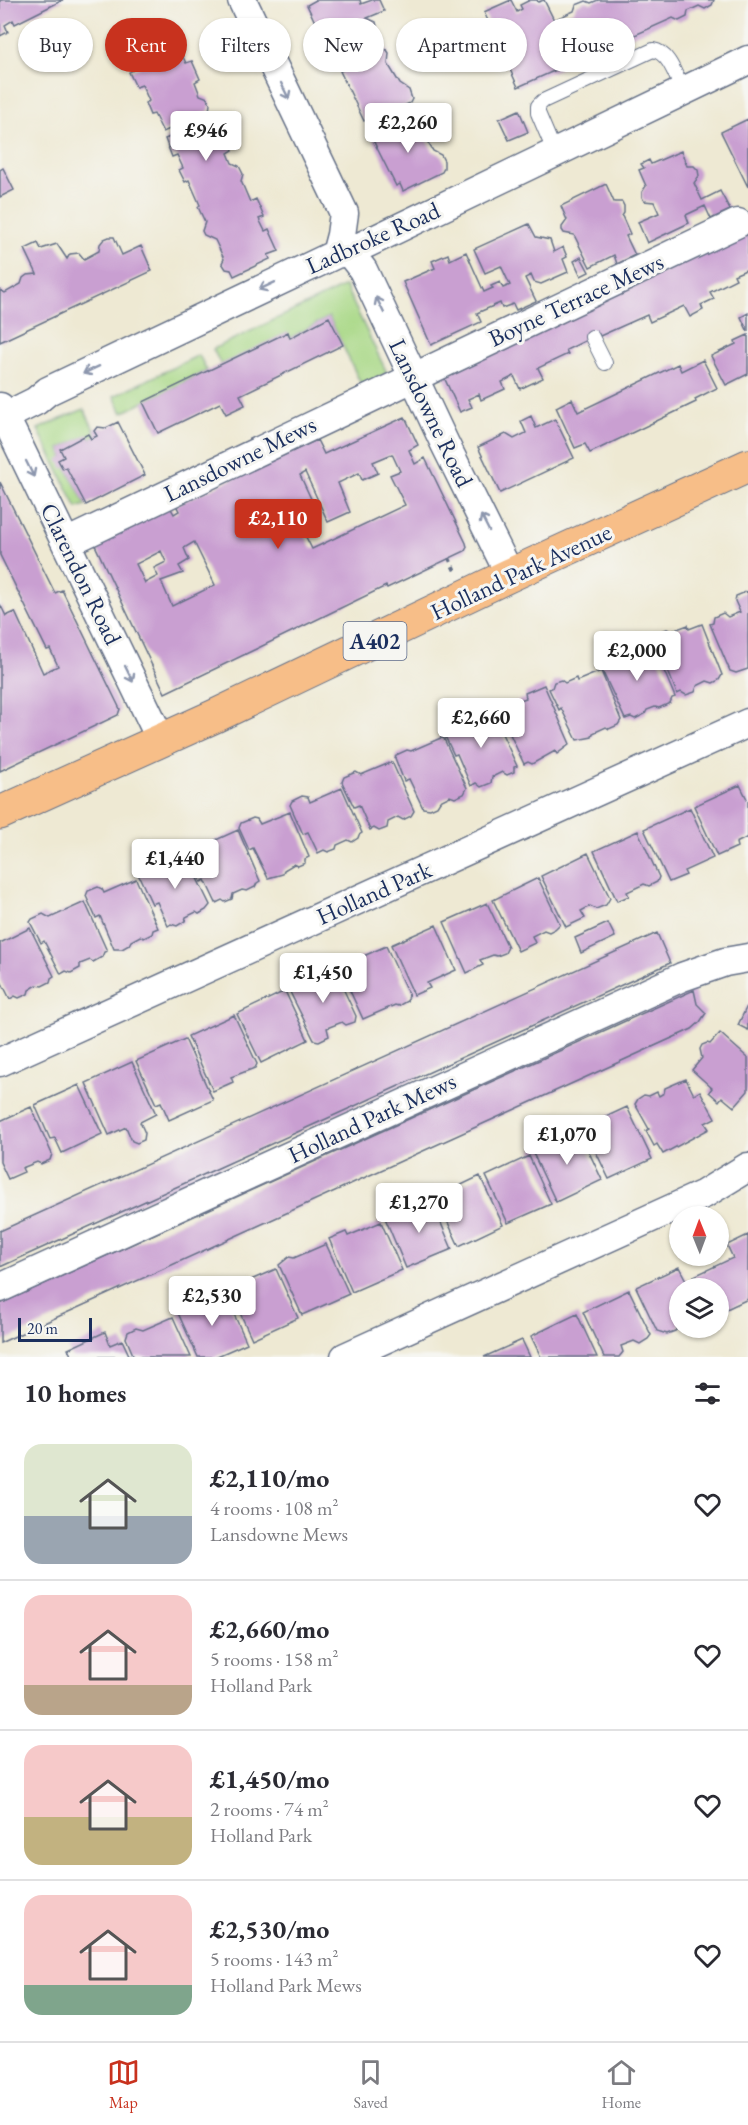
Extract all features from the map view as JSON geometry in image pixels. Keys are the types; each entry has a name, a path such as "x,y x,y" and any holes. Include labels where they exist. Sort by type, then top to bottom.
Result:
{"main road":[{"name":"Holland Park Avenue","path":"0,813 266,693 510,575 748,466"}],"street":[{"path":"242,0 344,213 341,235 342,253"},
{"name":"Ladbroke Road","path":"2,414 36,402 48,391 387,234 748,60"},
{"path":"344,213 366,226 387,234"},
{"name":"Boyne Terrace Mews","path":"414,376 577,306 738,223"},
{"name":"Lansdowne Road","path":"342,253 363,270 510,575"},
{"name":"Lansdowne Mews","path":"66,543 414,376"},
{"name":"Clarendon Road","path":"2,414 161,740"},
{"name":"Holland Park","path":"0,1062 748,723"},
{"name":"Holland Park Mews","path":"0,1288 682,976 726,962 748,958"},
{"path":"345,1357 704,1194 748,1167"}],"lane":[{"path":"555,153 538,113 538,106 543,101 653,50 665,56 683,91"},
{"path":"592,337 605,363"}],"path":[{"path":"449,558 452,566"}],"green space":[{"path":"345,286 387,373 362,386 329,317 290,338 288,333 221,365 213,349"},
{"path":"199,355 207,371 122,413 114,396"},
{"path":"84,409 97,436 91,439 88,435 60,449 66,467 86,505 77,508 38,429"}],"building":[{"path":"0,0 63,0 27,18 18,18 18,22 15,24 13,20 5,25 8,32 0,36"},
{"path":"316,0 360,0 361,4 379,0 384,11 367,18 313,18 307,5"},
{"path":"511,0 517,12 522,9 520,5 530,0 538,2 544,0 553,18 539,18 539,72 552,72 518,87 511,72 527,72 527,18 487,18 484,12"},
{"path":"598,0 714,0 712,5 705,9 699,6 688,11 687,17 679,21 673,18 635,35 635,18 558,18 574,11 576,5 586,1 591,3"},
{"path":"384,49 389,53 388,64 400,84 409,90 412,99 410,103 387,114 386,110 364,121 340,72 384,72"},
{"path":"192,61 200,79 195,82 200,95 208,98 210,104 209,111 201,114 205,122 212,118 220,134 225,131 233,150 228,153 232,163 239,166 243,174 241,181 250,202 256,199 264,217 259,219 265,231 269,229 279,251 268,255 270,259 234,276 231,270 226,269 215,240 204,235 202,231 205,222 198,207 200,205 189,180 185,182 179,170 183,168 177,155 172,157 165,139 175,135 172,128 163,132 154,114 150,115 145,103 149,101 142,85 136,87 129,72 187,72 187,63"},
{"path":"519,110 528,132 509,140 499,119"},
{"path":"410,117 420,118 423,122 422,133 433,151 441,155 444,168 442,172 403,191 400,184 396,186 373,140 379,137 378,133"},
{"path":"748,119 748,187 721,132"},
{"path":"681,151 687,166 694,166 698,170 699,176 694,183 702,200 720,191 730,210 711,219 705,206 686,215 689,223 647,243 638,222 659,213 654,202 644,201 642,197 646,186 639,170 644,168 641,164 649,160 651,164"},
{"path":"3,168 14,190 0,197 0,170"},
{"path":"606,184 614,202 622,202 624,206 622,216 630,234 626,236 635,255 617,264 614,255 590,267 574,235 564,233 562,230 567,220 561,206"},
{"path":"529,224 536,237 550,240 554,252 563,247 567,257 563,259 568,272 541,284 534,282 531,275 525,278 536,301 516,310 513,304 502,308 500,303 477,313 481,322 431,345 403,282 435,268 432,261 448,254 450,260 466,252 484,292 500,282 503,288 510,285 501,266 485,273 474,249"},
{"path":"748,232 748,269 734,275 736,279 710,292 714,299 701,305 703,310 690,317 684,306 650,322 647,315 600,336 599,334 566,350 568,354 538,368 543,378 520,389 514,376 502,382 505,389 481,400 479,394 468,399 472,407 460,412 443,375"},
{"path":"109,237 114,237 122,255 141,246 152,271 0,342 0,290 5,293 21,284 27,275 37,274 25,249 38,243 41,249 57,244 67,259 70,254 79,253 84,259 99,251 100,244"},
{"path":"581,257 589,272 581,276 574,261"},
{"path":"748,313 748,332 741,317"},
{"path":"329,317 343,345 240,395 245,405 226,414 220,403 158,433 143,402 288,332 290,338"},
{"path":"748,335 748,374 726,385 711,356 736,344 735,341"},
{"path":"703,360 717,388 695,399 696,402 590,453 585,444 575,448 556,407 572,399 578,412 678,364 681,371"},
{"path":"531,416 536,428 555,419 574,458 500,493 478,447 506,434 514,439 526,433 521,421"},
{"path":"405,417 418,445 409,450 415,464 425,458 466,543 465,551 387,588 386,586 165,693 94,543 170,507 174,514 179,511 176,505 317,440 324,454","holes":["392,454 400,471 390,475 405,505 312,549 301,527 320,518 300,475 305,472 328,522 350,512 338,483 359,473 362,480 378,473 373,462","194,542 215,585 172,606 161,581 183,573 179,566 189,560 184,548","161,551 166,562 154,568 158,576 145,583 136,564"]},
{"path":"118,422 145,475 86,505 66,467 63,469 58,460 64,457 60,449 88,434 91,439 97,436 94,431 97,427 106,428"},
{"path":"0,482 55,593 62,590 120,709 118,715 0,771 0,604 6,616 15,612 43,673 58,666 50,649 47,650 0,555"},
{"path":"748,591 748,669 736,673 730,671 710,624 713,623 714,617 723,613 728,617 740,612 735,601 736,596"},
{"path":"702,624 722,675 713,683 707,681 697,686 695,692 686,695 681,692 677,694 655,637 659,632 667,629 672,631 688,625 689,629"},
{"path":"654,647 675,697 670,703 647,710 645,714 635,719 631,717 625,719 598,662 603,657 612,654 620,655 622,660"},
{"path":"601,671 621,720 618,725 593,733 592,737 577,740 549,689 552,688 554,682 561,680 565,683 576,678 577,681"},
{"path":"544,685 570,744 557,754 555,751 532,764 528,762 524,764 509,732 506,734 495,712 500,707 526,698 525,693"},
{"path":"491,710 517,766 514,767 514,772 507,775 502,772 492,777 491,783 481,787 476,783 471,786 457,754 454,755 443,732 451,725 460,721 463,723"},
{"path":"443,737 467,788 464,794 455,798 450,796 430,809 423,808 409,779 404,781 395,758 396,755 407,750 411,751"},
{"path":"392,762 414,811 411,816 403,820 398,817 388,822 387,828 379,831 374,828 370,830 359,805 354,807 342,782 344,777 356,772 361,775"},
{"path":"740,785 748,801 748,837 736,843 737,847 717,856 694,806"},
{"path":"342,788 362,833 352,842 348,840 337,845 336,849 318,853 308,832 303,834 290,805 292,801 302,796 308,797 310,802"},
{"path":"690,808 713,858 684,871 686,875 669,882 644,829"},
{"path":"290,812 309,857 305,859 305,863 298,866 294,864 284,870 283,874 268,878 253,848 249,850 239,828 241,823 253,818 257,819 260,824"},
{"path":"238,830 260,881 247,891 242,890 233,894 232,899 216,903 205,880 201,882 187,853 189,848 199,842 205,845"},
{"path":"638,831 659,877 657,882 649,886 644,884 627,892 629,896 617,901 594,851"},
{"path":"588,853 610,898 606,905 596,909 590,906 581,911 585,918 566,927 541,876"},
{"path":"185,854 210,905 199,914 196,912 186,917 185,921 177,926 171,924 168,926 157,902 152,904 138,874 139,869 147,866 153,869"},
{"path":"538,878 560,924 549,932 544,930 532,936 535,943 518,951 493,900"},
{"path":"136,879 158,928 144,938 140,936 131,941 122,949 114,949 100,916 96,918 86,896 88,891 98,887 104,893"},
{"path":"85,902 107,951 93,962 90,960 80,964 80,968 71,973 66,971 61,974 44,941 41,943 30,922 43,914 50,918"},
{"path":"487,903 508,947 505,953 480,960 483,965 467,973 444,922"},
{"path":"608,923 615,937 581,953 575,938"},
{"path":"436,925 456,970 427,983 430,988 414,995 391,945"},
{"path":"30,928 54,976 50,982 42,986 37,985 29,990 28,994 10,999 0,979 0,943"},
{"path":"657,933 670,963 0,1267 0,1231"},
{"path":"386,946 409,996 407,1001 398,1006 395,1005 363,1019 339,967"},
{"path":"334,969 356,1016 355,1022 346,1025 342,1022 327,1028 329,1036 319,1041 314,1040 289,990"},
{"path":"694,990 697,1004 706,1013 692,1029 0,1343 0,1304"},
{"path":"285,991 308,1040 261,1063 237,1014"},
{"path":"748,1004 748,1030 738,1025"},
{"path":"234,1015 257,1064 255,1068 231,1077 233,1082 213,1091 188,1036"},
{"path":"720,1033 748,1058 748,1091 734,1107 722,1097 719,1101 709,1092 712,1088 692,1070 702,1058 700,1049 702,1045 710,1044"},
{"path":"185,1039 213,1100 169,1120 161,1102 156,1104 136,1061"},
{"path":"132,1062 156,1114 140,1122 145,1133 144,1140 137,1143 132,1141 126,1127 109,1135 86,1083"},
{"path":"686,1079 694,1095 700,1091 715,1118 705,1123 709,1129 663,1154 657,1144 654,1146 646,1131 649,1129 635,1104 644,1095 649,1096 657,1092 659,1096 664,1093 665,1088"},
{"path":"79,1085 102,1134 62,1153 55,1138 50,1139 35,1105"},
{"path":"31,1107 52,1154 50,1160 22,1168 24,1172 8,1179 0,1162 0,1121"},
{"path":"627,1107 652,1159 609,1179 584,1127"},
{"path":"579,1131 602,1180 556,1202 532,1151 535,1147 543,1148 553,1143 555,1139"},
{"path":"529,1156 551,1204 508,1223 486,1176"},
{"path":"480,1176 503,1225 459,1246 436,1197"},
{"path":"432,1202 452,1249 406,1268 385,1218 403,1210 405,1215 418,1210 420,1204"},
{"path":"381,1222 402,1270 352,1292 329,1239 346,1232 348,1236"},
{"path":"748,1235 748,1299 729,1308 729,1278 695,1278 694,1276 716,1266 729,1266 729,1260 733,1258 729,1244"},
{"path":"326,1244 349,1294 302,1315 279,1265 289,1257 294,1258"},
{"path":"679,1267 685,1278 669,1278 669,1333 657,1331 636,1287"},
{"path":"276,1269 298,1318 252,1339 230,1291 231,1285 238,1282 244,1283"},
{"path":"629,1290 651,1335 640,1344 634,1341 621,1346 623,1352 619,1357 604,1357 583,1312"},
{"path":"224,1292 247,1343 215,1357 198,1357 178,1313 180,1309"},
{"path":"577,1314 597,1357 541,1357 531,1336"},
{"path":"173,1317 191,1357 134,1357 126,1338 128,1332 136,1328 143,1330"},
{"path":"105,1332 110,1345 122,1340 130,1357 72,1357 68,1349"},
{"path":"522,1340 530,1357 484,1357"}]}
